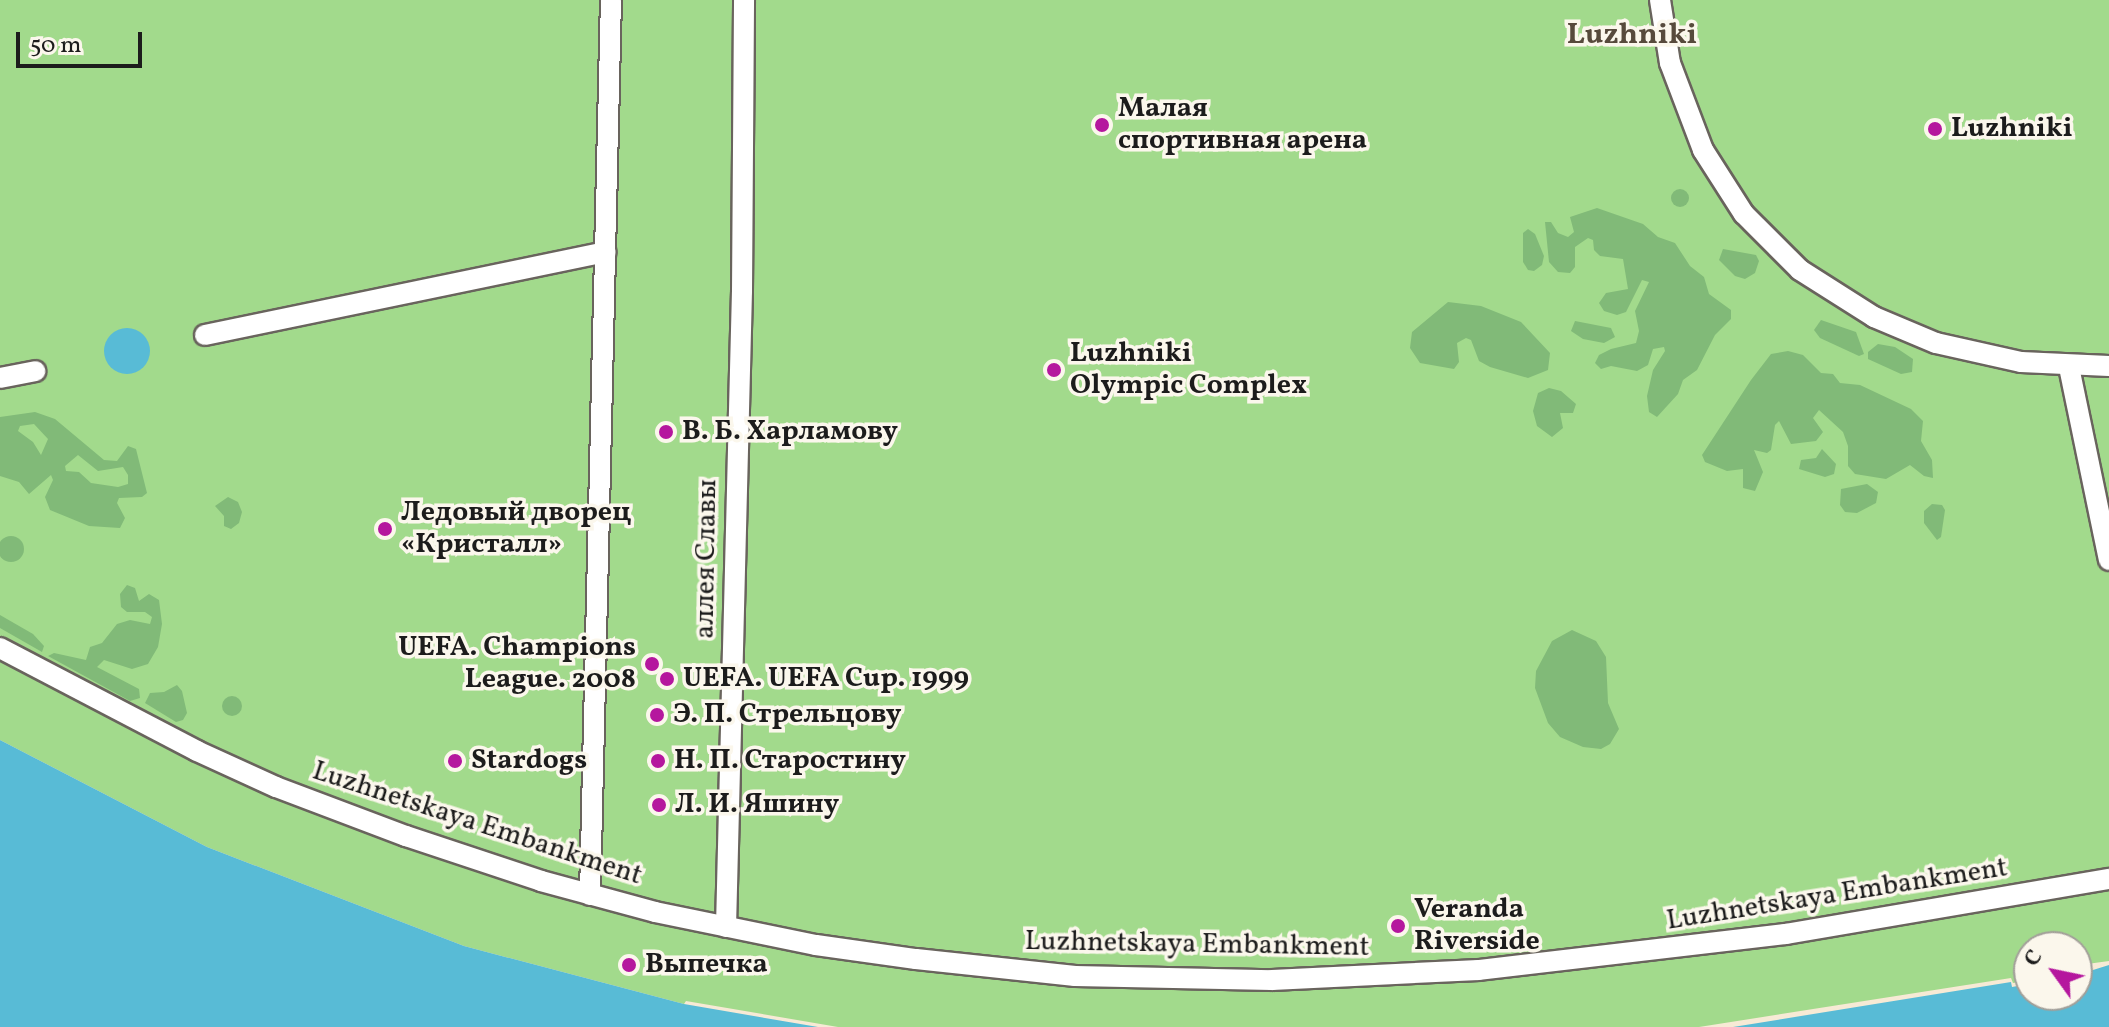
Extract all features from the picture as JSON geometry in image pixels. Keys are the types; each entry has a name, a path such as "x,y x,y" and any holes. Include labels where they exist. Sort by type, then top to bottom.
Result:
{"street":[{"path":"590,895 611,0"},
{"name":"аллея Славы","path":"726,927 742,291 744,0"},
{"path":"1660,0 1670,63 1703,150 1744,214 1790,262 1846,302 1920,337 1992,357 2069,367 2109,366"},
{"path":"205,335 605,252"},
{"path":"2069,367 2109,560"},
{"path":"0,378 35,371"},
{"name":"Luzhnetskaya Embankment","path":"0,648 154,731 276,787 406,836 590,895 726,927 905,958 1075,976 1272,980 1363,978 1583,961 1786,934 2109,879"}],"green space":[{"name":"Luzhniki Olympic Complex","path":"0,0 2109,0 2109,961 2093,963 2093,931 2013,931 2013,983 2011,978 1699,1027 838,1027 686,1001 684,1004 464,946 207,847 0,740"},
{"path":"1680,189 1689,198 1680,207 1671,198"},
{"path":"1597,208 1643,224 1658,237 1675,243 1690,266 1704,277 1709,294 1731,310 1731,319 1715,335 1697,370 1683,380 1678,394 1657,417 1649,412 1647,396 1653,370 1665,351 1664,347 1653,349 1648,365 1637,371 1611,366 1601,369 1595,363 1599,355 1611,349 1636,343 1639,331 1635,311 1649,282 1642,280 1626,312 1617,315 1604,311 1599,303 1606,293 1628,289 1623,259 1600,256 1594,250 1593,240 1588,238 1575,247 1575,267 1570,273 1558,272 1549,262 1545,222 1551,222 1558,233 1568,237 1574,232 1570,217"},
{"path":"1528,229 1535,234 1544,256 1542,265 1534,271 1528,270 1523,262 1523,233"},
{"path":"1723,249 1756,255 1759,261 1755,273 1745,279 1735,276 1719,260"},
{"path":"1448,302 1481,306 1521,322 1550,353 1548,370 1528,378 1490,367 1479,361 1471,340 1466,338 1457,343 1459,362 1454,369 1420,363 1410,348 1412,332"},
{"path":"1821,320 1856,332 1864,354 1859,356 1820,338 1814,330"},
{"path":"1575,321 1611,328 1615,337 1604,343 1583,339 1571,331"},
{"path":"1878,344 1895,347 1913,359 1912,372 1901,374 1868,359 1868,352"},
{"path":"1788,351 1803,355 1821,373 1833,374 1840,383 1860,385 1911,409 1923,421 1921,441 1932,460 1933,478 1924,476 1910,465 1886,479 1855,474 1848,466 1848,446 1843,432 1819,410 1813,418 1823,432 1816,441 1791,444 1779,421 1775,425 1771,450 1767,453 1754,450 1763,472 1755,491 1743,488 1743,469 1727,471 1705,462 1702,455 1751,380 1771,354"},
{"path":"1549,388 1561,391 1576,404 1573,413 1560,413 1563,428 1552,437 1537,426 1533,411 1538,393"},
{"path":"35,412 55,419 104,460 117,461 128,446 136,449 147,493 142,497 119,498 117,503 125,518 120,528 89,526 50,510 45,497 53,480 51,475 29,494 19,482 0,476 0,417","holes":["34,424 48,439 41,455 33,442 18,431 20,426","78,455 98,471 123,467 128,475 128,484 118,487 91,483 79,472 66,471 65,466"]},
{"path":"1822,449 1836,464 1834,474 1825,477 1799,469 1801,460 1816,458"},
{"path":"1867,484 1878,492 1876,503 1857,513 1845,512 1840,505 1841,489"},
{"path":"228,497 238,502 242,512 239,523 231,529 224,526 224,516 215,506"},
{"path":"1932,504 1942,505 1945,510 1941,537 1937,540 1924,523 1924,511"},
{"path":"11,536 20,540 24,549 20,558 11,562 2,558 -2,549 2,540"},
{"path":"127,585 135,588 139,601 149,594 159,600 162,624 158,647 148,664 132,669 104,660 97,667 139,689 140,698 130,701 48,656 54,653 86,660 90,647 102,643 117,624 130,620 150,624 152,617 145,612 127,612 121,607 120,594"},
{"path":"0,615 33,634 44,646 42,652 0,628"},
{"path":"1572,630 1596,641 1606,657 1608,703 1619,729 1610,744 1601,749 1583,747 1560,737 1548,723 1535,688 1536,671 1552,641"},
{"path":"177,685 182,691 187,713 183,720 176,722 145,703 150,693 164,692"},
{"path":"228,696 236,696 242,706 236,716 228,716 222,710 222,702"}],"water":[{"path":"127,328 143,335 150,351 143,367 127,374 111,367 104,351 111,335"},
{"path":"0,740 207,847 464,946 684,1004 818,1027 0,1027"},
{"path":"2109,965 2109,1027 1733,1027 2011,982 2013,1011 2093,1011 2093,970"}],"place":[{"name":"Малая спортивная арена","path":"1102,125"},
{"name":"Luzhniki","path":"1935,129"},
{"name":"Luzhniki Olympic Complex","path":"1054,370"},
{"name":"В. Б. Харламову","path":"666,432"},
{"name":"Ледовый дворец «Кристалл»","path":"385,529"},
{"name":"UEFA. Champions League. 2008","path":"652,664"},
{"name":"UEFA. UEFA Cup. 1999","path":"667,679"},
{"name":"Э. П. Стрельцову","path":"657,715"},
{"name":"Stardogs","path":"455,761"},
{"name":"Н. П. Старостину","path":"658,761"},
{"name":"Л. И. Яшину","path":"659,805"},
{"name":"Veranda Riverside","path":"1398,926"},
{"name":"Выпечка","path":"629,965"}],"district":[{"name":"Luzhniki","path":"1632,35"}]}
